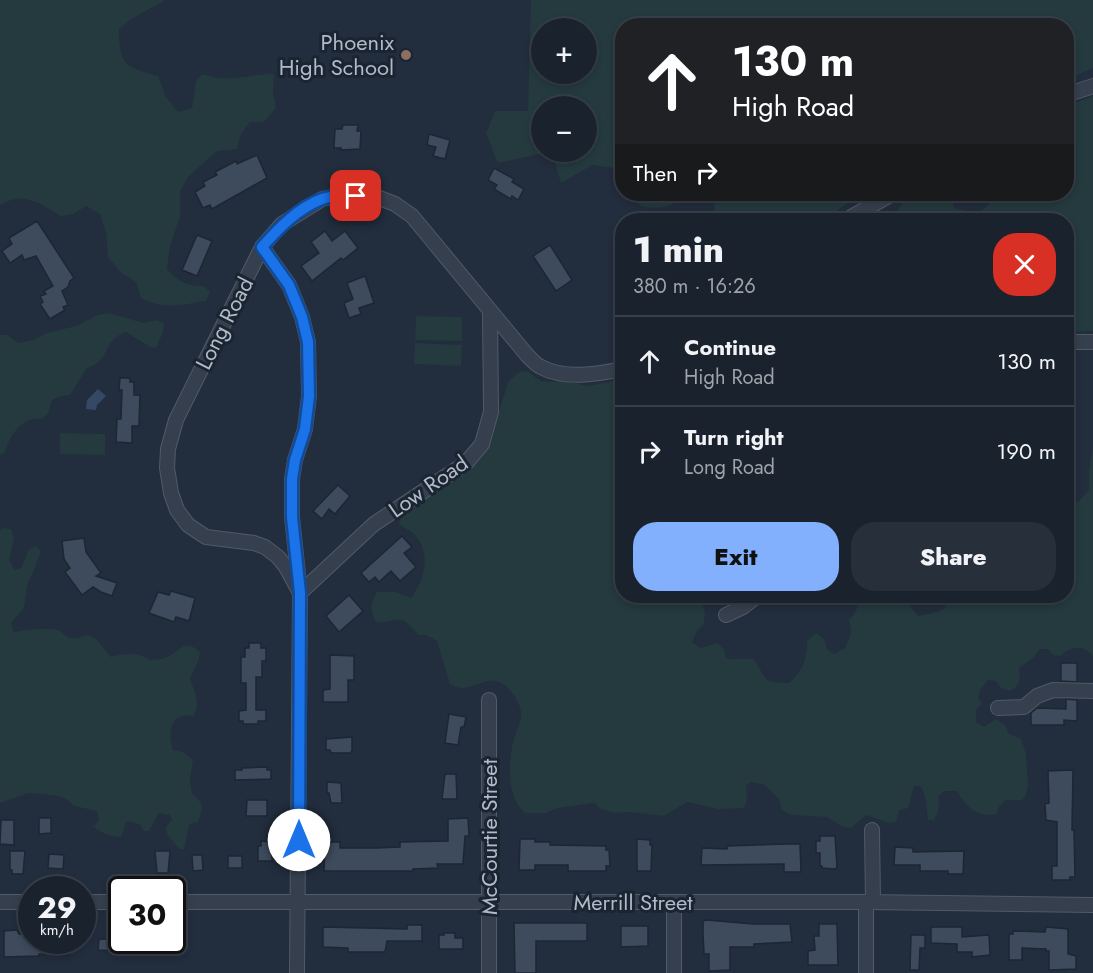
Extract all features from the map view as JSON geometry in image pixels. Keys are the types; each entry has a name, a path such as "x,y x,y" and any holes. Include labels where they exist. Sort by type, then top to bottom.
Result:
{"street":[{"path":"1074,92 1093,86"},
{"name":"Long Road","path":"300,593 286,567 265,547 254,543 206,537 188,525 177,510 171,493 167,468 168,448 176,420 262,247 282,224 322,199 337,196 377,197 395,204 412,216 527,355 539,366 562,374 615,370"},
{"path":"858,213 880,201"},
{"path":"262,247 289,285 302,317 308,342 309,396 305,429 295,460 292,479 292,517 300,593 297,973"},
{"name":"Low Road","path":"300,593 374,524 476,453 486,434 491,412 490,311"},
{"path":"1074,342 1093,342"},
{"path":"726,615 748,603"},
{"path":"998,708 1024,707 1037,696 1053,690 1093,691"},
{"name":"McCourtie Street","path":"489,700 489,973"},
{"path":"866,973 872,830"},
{"path":"0,902 18,902"},
{"name":"Merrill Street","path":"186,902 870,902 1093,905"},
{"path":"674,903 674,973"}],"green space":[{"path":"0,0 165,0 135,17 119,30 119,42 126,63 138,70 158,76 166,97 178,112 192,108 196,80 203,74 230,78 274,74 273,92 276,108 264,122 250,122 241,134 237,149 217,151 188,177 180,192 180,217 170,246 167,269 184,282 204,286 210,292 206,301 165,305 141,298 136,282 120,272 108,257 106,233 100,214 86,206 73,214 61,216 32,200 17,199 0,205"},
{"path":"531,0 1093,0 1093,68 1074,77 1074,18 615,18 615,168 592,165 561,183 555,162 597,162 597,96 531,96 531,156 498,163 486,133 495,111 528,111"},
{"path":"1093,96 1093,331 1074,332 1074,213 979,213 993,201 1074,201 1074,103"},
{"path":"638,201 677,201 671,205 654,208 640,206"},
{"path":"714,201 851,201 833,213 715,213"},
{"path":"905,201 951,201 955,209 979,213 898,213"},
{"path":"109,313 143,323 157,320 164,323 156,348 150,347 126,332 118,336 100,360 87,368 70,395 52,400 48,414 42,419 28,420 18,428 5,452 0,455 0,335 7,335 18,343 33,340 47,333 76,326 98,315"},
{"path":"416,316 462,317 462,341 415,340"},
{"path":"415,343 462,345 461,366 414,364"},
{"path":"527,371 541,381 565,380 587,386 615,381 615,603 702,603 705,612 704,624 697,631 692,642 701,648 717,643 724,649 726,658 754,660 766,679 773,682 789,683 798,674 806,653 807,641 816,633 824,639 827,649 834,654 845,648 851,633 849,620 859,603 907,603 918,616 934,613 943,609 948,603 1074,603 1074,504 1089,490 1089,470 1093,447 1093,656 1081,648 1072,648 1060,656 1053,655 1048,649 1040,649 1034,657 1019,668 1019,682 1014,689 1010,691 1001,688 996,681 988,680 978,697 982,704 976,709 976,722 984,727 996,719 1005,725 1009,734 1021,739 1026,754 1028,785 1022,800 1006,800 999,807 997,814 984,815 968,806 957,791 944,791 939,796 938,812 934,820 928,820 926,800 921,786 914,786 908,808 899,810 896,822 889,823 866,815 851,828 841,826 827,817 791,815 782,810 779,799 765,785 751,782 746,786 747,800 744,808 718,809 687,802 664,816 629,812 614,813 601,809 594,803 557,808 546,813 525,813 515,800 511,783 512,747 521,716 520,707 513,694 503,684 493,681 461,688 450,684 437,641 426,635 419,635 404,621 375,621 372,613 373,599 377,592 396,592 411,598 420,583 425,559 423,551 415,535 399,524 400,516 489,445 508,382 519,372"},
{"path":"60,433 105,434 105,455 60,454"},
{"path":"11,529 14,538 9,560 15,570 22,567 29,549 36,546 41,552 27,586 24,608 11,623 14,632 48,629 57,630 70,638 87,635 96,639 111,657 131,654 150,660 162,659 186,646 200,652 190,679 196,698 196,711 193,716 179,717 175,720 170,736 173,750 183,752 193,760 190,780 192,794 202,806 198,822 190,824 184,849 179,849 167,834 166,827 172,820 170,815 159,813 149,831 144,831 141,825 127,821 121,837 117,837 94,827 99,820 97,811 74,806 58,796 28,793 0,803 0,530"}],"water":[{"path":"98,389 106,396 97,405 96,410 86,409 87,400"}],"building":[{"path":"343,125 358,125 357,131 361,131 360,149 334,148 335,129 342,129"},
{"path":"429,134 450,140 445,159 433,156 436,147 427,145"},
{"path":"257,155 267,178 212,209 210,205 203,208 195,192 205,186 203,182 217,175 215,172 236,161 237,164"},
{"path":"494,168 514,179 512,182 524,189 518,200 512,196 511,199 494,189 497,185 488,180"},
{"path":"37,221 74,278 62,291 68,305 63,307 65,310 50,319 40,304 43,302 40,296 46,294 44,291 53,286 36,256 24,260 22,255 10,263 2,251 12,244 9,238"},
{"path":"325,231 332,241 345,231 358,248 312,281 301,266 319,253 311,242"},
{"path":"197,235 212,241 197,276 182,270"},
{"path":"550,245 572,280 556,291 533,256"},
{"path":"365,276 374,303 359,308 361,314 349,318 344,303 353,299 347,283"},
{"path":"120,378 130,378 130,382 134,382 134,395 140,395 139,426 132,426 132,443 116,442 117,419 121,419"},
{"path":"338,485 350,496 335,514 329,509 322,519 313,511"},
{"path":"402,536 412,547 404,553 416,567 400,581 391,571 379,582 375,577 369,582 361,573"},
{"path":"84,538 86,552 101,573 96,576 117,583 112,596 93,587 82,595 65,572 70,568 64,559 62,541"},
{"path":"171,591 195,598 189,621 176,617 174,622 149,613 158,592 169,595"},
{"path":"349,595 363,611 339,632 326,616"},
{"path":"249,643 261,643 261,648 266,648 266,661 262,661 262,677 256,677 256,710 266,710 266,721 258,721 258,724 243,724 243,721 239,721 239,711 246,710 246,683 241,683 241,657 245,657 245,648 249,648"},
{"path":"330,655 354,656 354,680 348,680 348,702 323,702 323,690 330,689"},
{"path":"1061,663 1077,663 1077,682 1061,681"},
{"path":"1066,699 1077,700 1077,721 1064,720 1064,725 1031,725 1031,713 1037,708 1066,709"},
{"path":"449,714 466,717 464,727 461,727 458,745 445,743"},
{"path":"352,737 350,753 331,753 330,750 326,750 326,739"},
{"path":"267,767 267,770 271,770 271,779 235,780 235,770"},
{"path":"1073,770 1072,830 1074,830 1075,877 1070,877 1070,880 1052,880 1052,866 1057,866 1057,822 1046,820 1045,804 1049,803 1048,771"},
{"path":"445,774 456,774 457,799 442,799"},
{"path":"327,782 341,783 342,803 331,803 329,793 327,793"},
{"path":"247,800 267,800 267,816 246,816"},
{"path":"39,818 51,818 51,833 39,834"},
{"path":"468,818 469,836 465,836 463,864 437,864 438,868 413,869 413,871 324,871 325,842 340,842 340,848 376,848 400,847 400,842 448,841 448,819"},
{"path":"1,820 14,820 14,845 0,844"},
{"path":"820,836 835,836 837,867 835,869 820,866 820,853 816,853 816,841 820,841"},
{"path":"520,839 550,842 550,845 606,846 606,850 609,850 610,866 606,866 606,871 568,871 568,865 535,865 535,870 519,870"},
{"path":"637,839 650,840 650,845 652,845 651,871 637,871"},
{"path":"261,841 272,842 272,861 258,861 258,846 261,846"},
{"path":"800,844 801,872 784,872 784,864 701,865 702,848 727,849 727,846"},
{"path":"895,847 913,848 913,852 964,851 963,874 948,874 948,871 920,871 920,865 894,865"},
{"path":"10,851 25,851 23,874 12,874"},
{"path":"155,851 170,851 168,873 157,873"},
{"path":"49,854 64,855 63,869 48,868"},
{"path":"192,855 202,855 203,870 193,871"},
{"path":"228,856 242,856 242,868 228,868"},
{"path":"703,921 790,924 792,942 754,944 754,947 730,947 730,970 709,971 709,954 704,954 703,934"},
{"path":"514,923 587,923 587,941 536,941 536,973 515,973"},
{"path":"819,924 837,924 838,965 808,965 808,951 815,950 814,936 819,936"},
{"path":"407,925 422,925 422,941 387,941 385,952 348,952 348,948 323,947 323,927 407,929"},
{"path":"621,926 648,926 648,946 621,947"},
{"path":"931,927 962,927 962,937 989,935 990,955 972,957 972,952 957,952 957,944 931,943"},
{"path":"1046,927 1068,929 1068,954 1076,956 1076,969 1049,970 1049,951 1046,949 1022,948 1022,960 1009,960 1009,934 1013,934 1013,931 1045,932"},
{"path":"17,930 18,954 39,954 39,956 4,957 4,931"},
{"path":"444,933 455,933 455,938 463,938 463,949 439,949 439,935 444,935"},
{"path":"911,935 925,935 925,948 920,948 919,970 910,970"},
{"path":"99,939 108,939 108,951 98,950"}],"place":[{"name":"Phoenix High School","path":"406,55"}],"route":[{"path":"299,840 300,593 292,517 292,479 295,460 305,429 309,396 308,342 306,329 289,285 262,247 282,224 322,199 356,196"}]}
